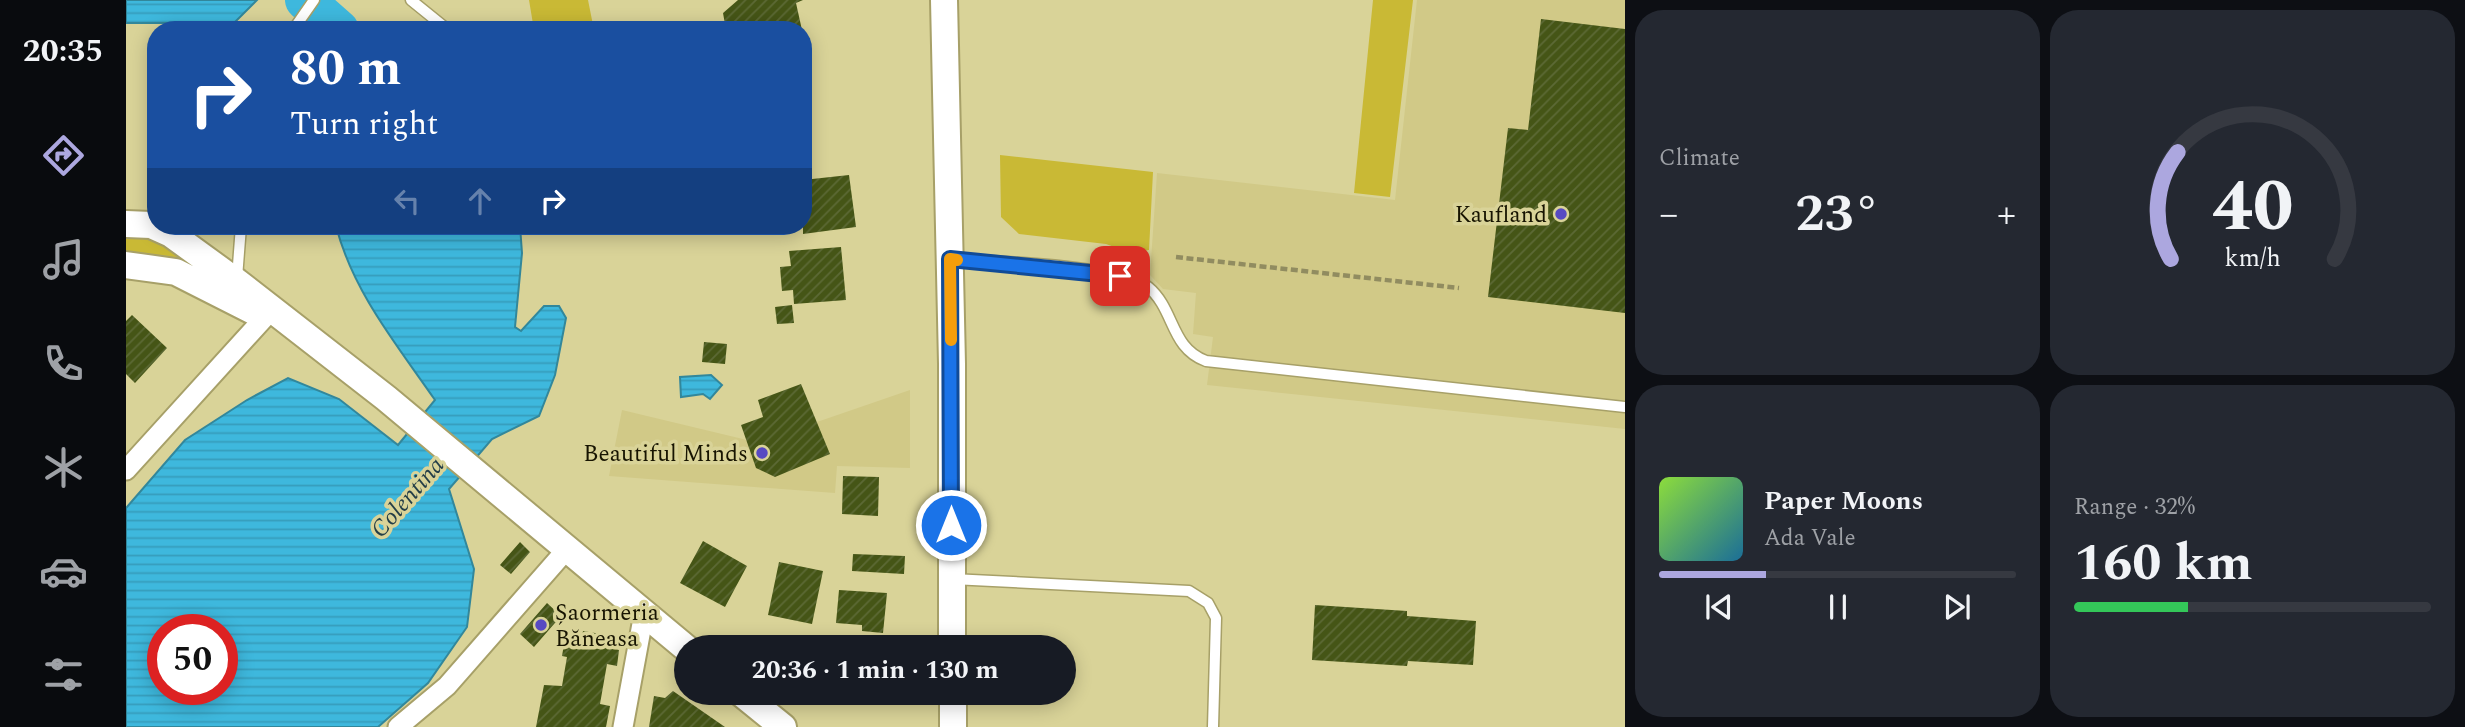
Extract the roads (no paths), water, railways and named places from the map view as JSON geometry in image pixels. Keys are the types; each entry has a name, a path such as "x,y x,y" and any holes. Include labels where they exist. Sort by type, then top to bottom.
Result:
{"street":[{"path":"944,0 950,259 952,635"},
{"path":"172,235 386,398 674,638"},
{"path":"126,265 176,272 320,347"},
{"path":"126,470 265,317"},
{"path":"398,727 447,686 567,549"},
{"path":"622,727 644,614"},
{"path":"756,705 783,727"},
{"path":"953,705 953,727"}],"lane":[{"path":"299,21 314,0"},
{"path":"411,0 437,21"},
{"path":"237,282 240,235"},
{"path":"950,259 1105,273 1135,279 1157,297 1177,340 1196,357 1206,361 1625,407"},
{"path":"951,579 1189,591 1201,596 1216,618 1213,727"}],"water":[{"path":"126,0 257,0 236,21 126,23"},
{"path":"339,235 521,235 522,253 515,327 521,331 544,306 559,306 566,318 555,375 539,416 492,439 449,489 474,569 467,627 428,683 378,727 126,727 126,508 185,440 247,400 288,378 339,399 398,445 435,400 365,296"},
{"path":"711,375 722,385 710,399 703,394 681,397 680,377"}],"waterway":[{"name":"Colentina","path":"305,0 329,21"}],"place":[{"name":"Kaufland","path":"1561,214"},
{"name":"Beautiful Minds","path":"762,453"},
{"name":"Șaormeria Băneasa","path":"541,625"}]}
